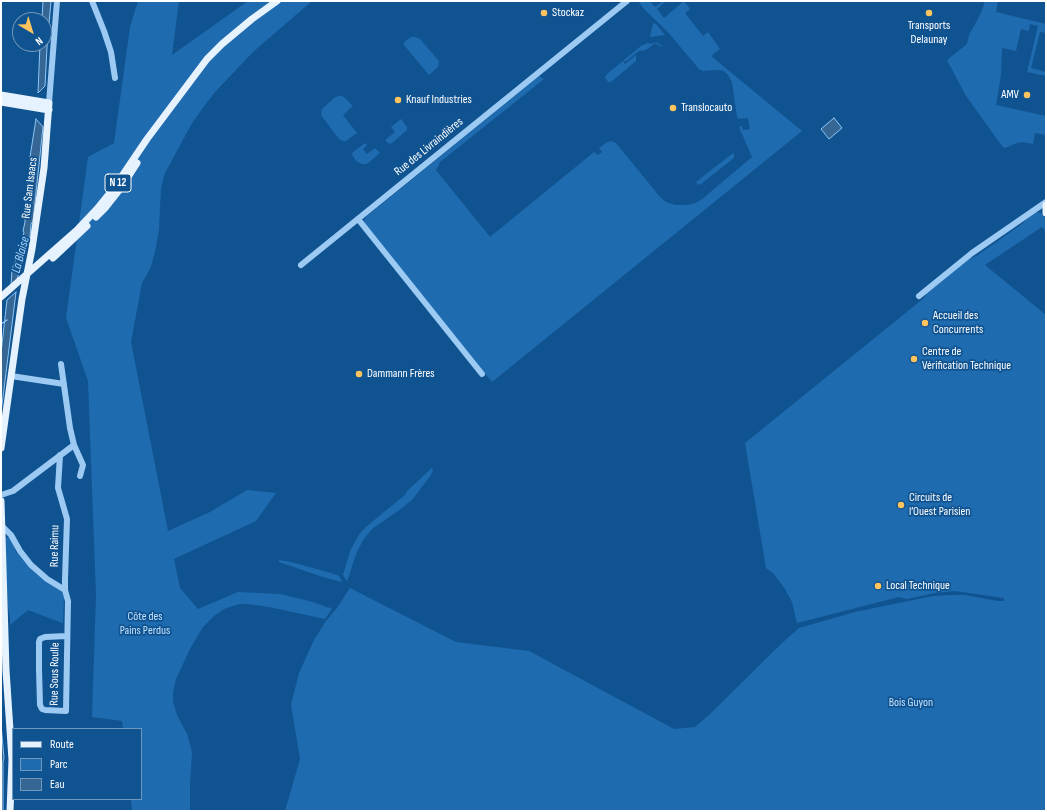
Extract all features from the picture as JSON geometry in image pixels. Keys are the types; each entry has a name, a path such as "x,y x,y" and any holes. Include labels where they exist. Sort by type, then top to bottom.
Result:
{"main road":[{"name":"N 12","path":"1,297 78,229 97,209 114,188 176,99 208,59 222,44 252,19 277,1"},
{"path":"1,95 49,106"},
{"name":"N 12","path":"1,303 76,237 105,208 148,146 176,99"},
{"path":"1,102 49,106"},
{"name":"Rue Sam Isaacs","path":"1,448 22,299 32,250 42,182 49,106"},
{"path":"1046,205 1046,212"},
{"path":"1,500 2,591 12,760 10,811"}],"street":[{"name":"Rue Sam Isaacs","path":"49,106 57,1"},
{"path":"92,1 111,52 115,78"},
{"name":"Rue des Livraindières","path":"301,265 627,1"},
{"path":"919,296 972,253 1046,202"},
{"path":"358,219 482,374"},
{"path":"61,364 70,428 74,445 83,465 80,476"},
{"path":"11,376 64,384"},
{"path":"1,495 13,491 74,445"},
{"name":"Rue Raimu","path":"60,455 58,488 67,519 66,590"},
{"path":"1,525 11,535 20,551 31,565 47,579 66,590"},
{"name":"Rue Sous Roulle","path":"66,590 68,601 66,711 45,710 42,709 40,705 39,642 40,639 45,637 67,636"}],"green space":[{"name":"Côte des Pains Perdus","path":"138,1 179,1 172,55 248,1 312,1 253,52 216,91 192,123 165,173 161,188 159,229 156,247 151,267 142,283 131,342 168,531 210,512 247,490 276,493 256,521 174,559 180,588 198,609 238,592 280,594 332,608 325,619 269,607 239,604 224,609 203,627 190,649 176,679 173,692 173,702 177,715 187,734 192,752 190,811 132,811 131,800 142,800 142,728 123,728 122,721 92,717 96,595 88,381 66,318 88,157 114,143 130,27"},
{"path":"638,1 650,1 655,7 663,1 666,1 657,9 664,18 684,1 690,9 685,13 703,36 708,32 720,49 711,56 802,131 492,382 365,224 364,220 539,76 544,79 440,162 436,170 490,237 594,152 598,155 602,152 599,148 611,141 616,143 660,197 666,202 675,205 688,205 701,200 752,157 739,127 742,126 743,130 750,129 748,118 739,119 737,117 732,82 728,75 724,71 703,71 699,69 667,31 644,9"},
{"path":"985,1 998,1 996,12 1046,24 1046,33 1040,32 1031,68 1046,72 1046,76 1027,72 1038,26 1030,24 1029,31 1021,29 1016,51 1002,48 1001,75 996,105 1046,116 1046,135 1035,133 1033,144 1023,142 1005,148 1002,146 966,96 947,60 967,44 969,35 981,13"},
{"path":"653,23 656,24 665,35 650,37"},
{"path":"411,37 420,39 439,61 438,67 429,75 404,45 404,42"},
{"path":"656,42 662,46 661,47 655,43 646,50 639,51 625,62 624,60 641,46"},
{"path":"636,55 636,61 611,82 608,82 605,77 608,73 623,61 625,64"},
{"path":"338,96 345,98 353,106 343,115 357,133 346,141 339,139 321,115 322,109"},
{"path":"401,119 407,127 407,130 389,144 385,140 395,132 391,127"},
{"path":"365,143 367,145 363,149 367,154 375,148 380,153 367,164 362,164 356,161 352,155 353,152"},
{"path":"733,153 734,158 698,185 696,182"},
{"name":"Bois Guyon","path":"1037,212 1041,213 1046,219 1046,232 1042,227 985,265 1046,315 1046,811 285,811 300,759 291,705 299,673 314,640 350,588 456,642 529,651 674,729 695,727 799,628 855,612 933,596 965,595 1004,601 1004,598 955,591 935,593 907,599 899,597 797,623 792,602 785,589 774,574 766,568 745,443 924,298 927,292 967,260 978,255"},
{"path":"432,468 433,470 431,475 412,500 372,529 363,540 356,554 347,581 343,575 351,549 360,533 405,495 407,491"},
{"path":"10,537 14,545 16,553 18,553 34,572 63,592 63,623 28,610 10,625 5,545 5,538"},
{"path":"279,560 331,573 339,576 342,581 323,577 279,562"}],"water":[{"path":"43,1 51,1 50,12 42,12"},
{"path":"40,52 47,52 45,86 38,93"},
{"path":"834,118 842,128 829,139 821,129"},
{"name":"La Blaise","path":"36,119 43,127 33,221 31,224 30,237 17,279 11,285 12,269 20,250 24,232 25,205 27,198 25,195 27,195 30,157"},
{"path":"16,292 1,412 1,353 7,300"},
{"path":"1,724 4,758 3,811 1,811"}],"waterway":[{"path":"1,324 7,320"}],"place":[{"name":"Stockaz","path":"544,13"},
{"name":"Transports Delaunay","path":"929,13"},
{"name":"AMV","path":"1027,95"},
{"name":"Knauf Industries","path":"398,100"},
{"name":"Translocauto","path":"673,108"},
{"name":"Accueil des Concurrents","path":"925,323"},
{"name":"Centre de Vérification Technique","path":"914,359"},
{"name":"Dammann Frères","path":"359,374"},
{"name":"Circuits de l’Ouest Parisien","path":"901,505"},
{"name":"Local Technique","path":"878,586"}]}
